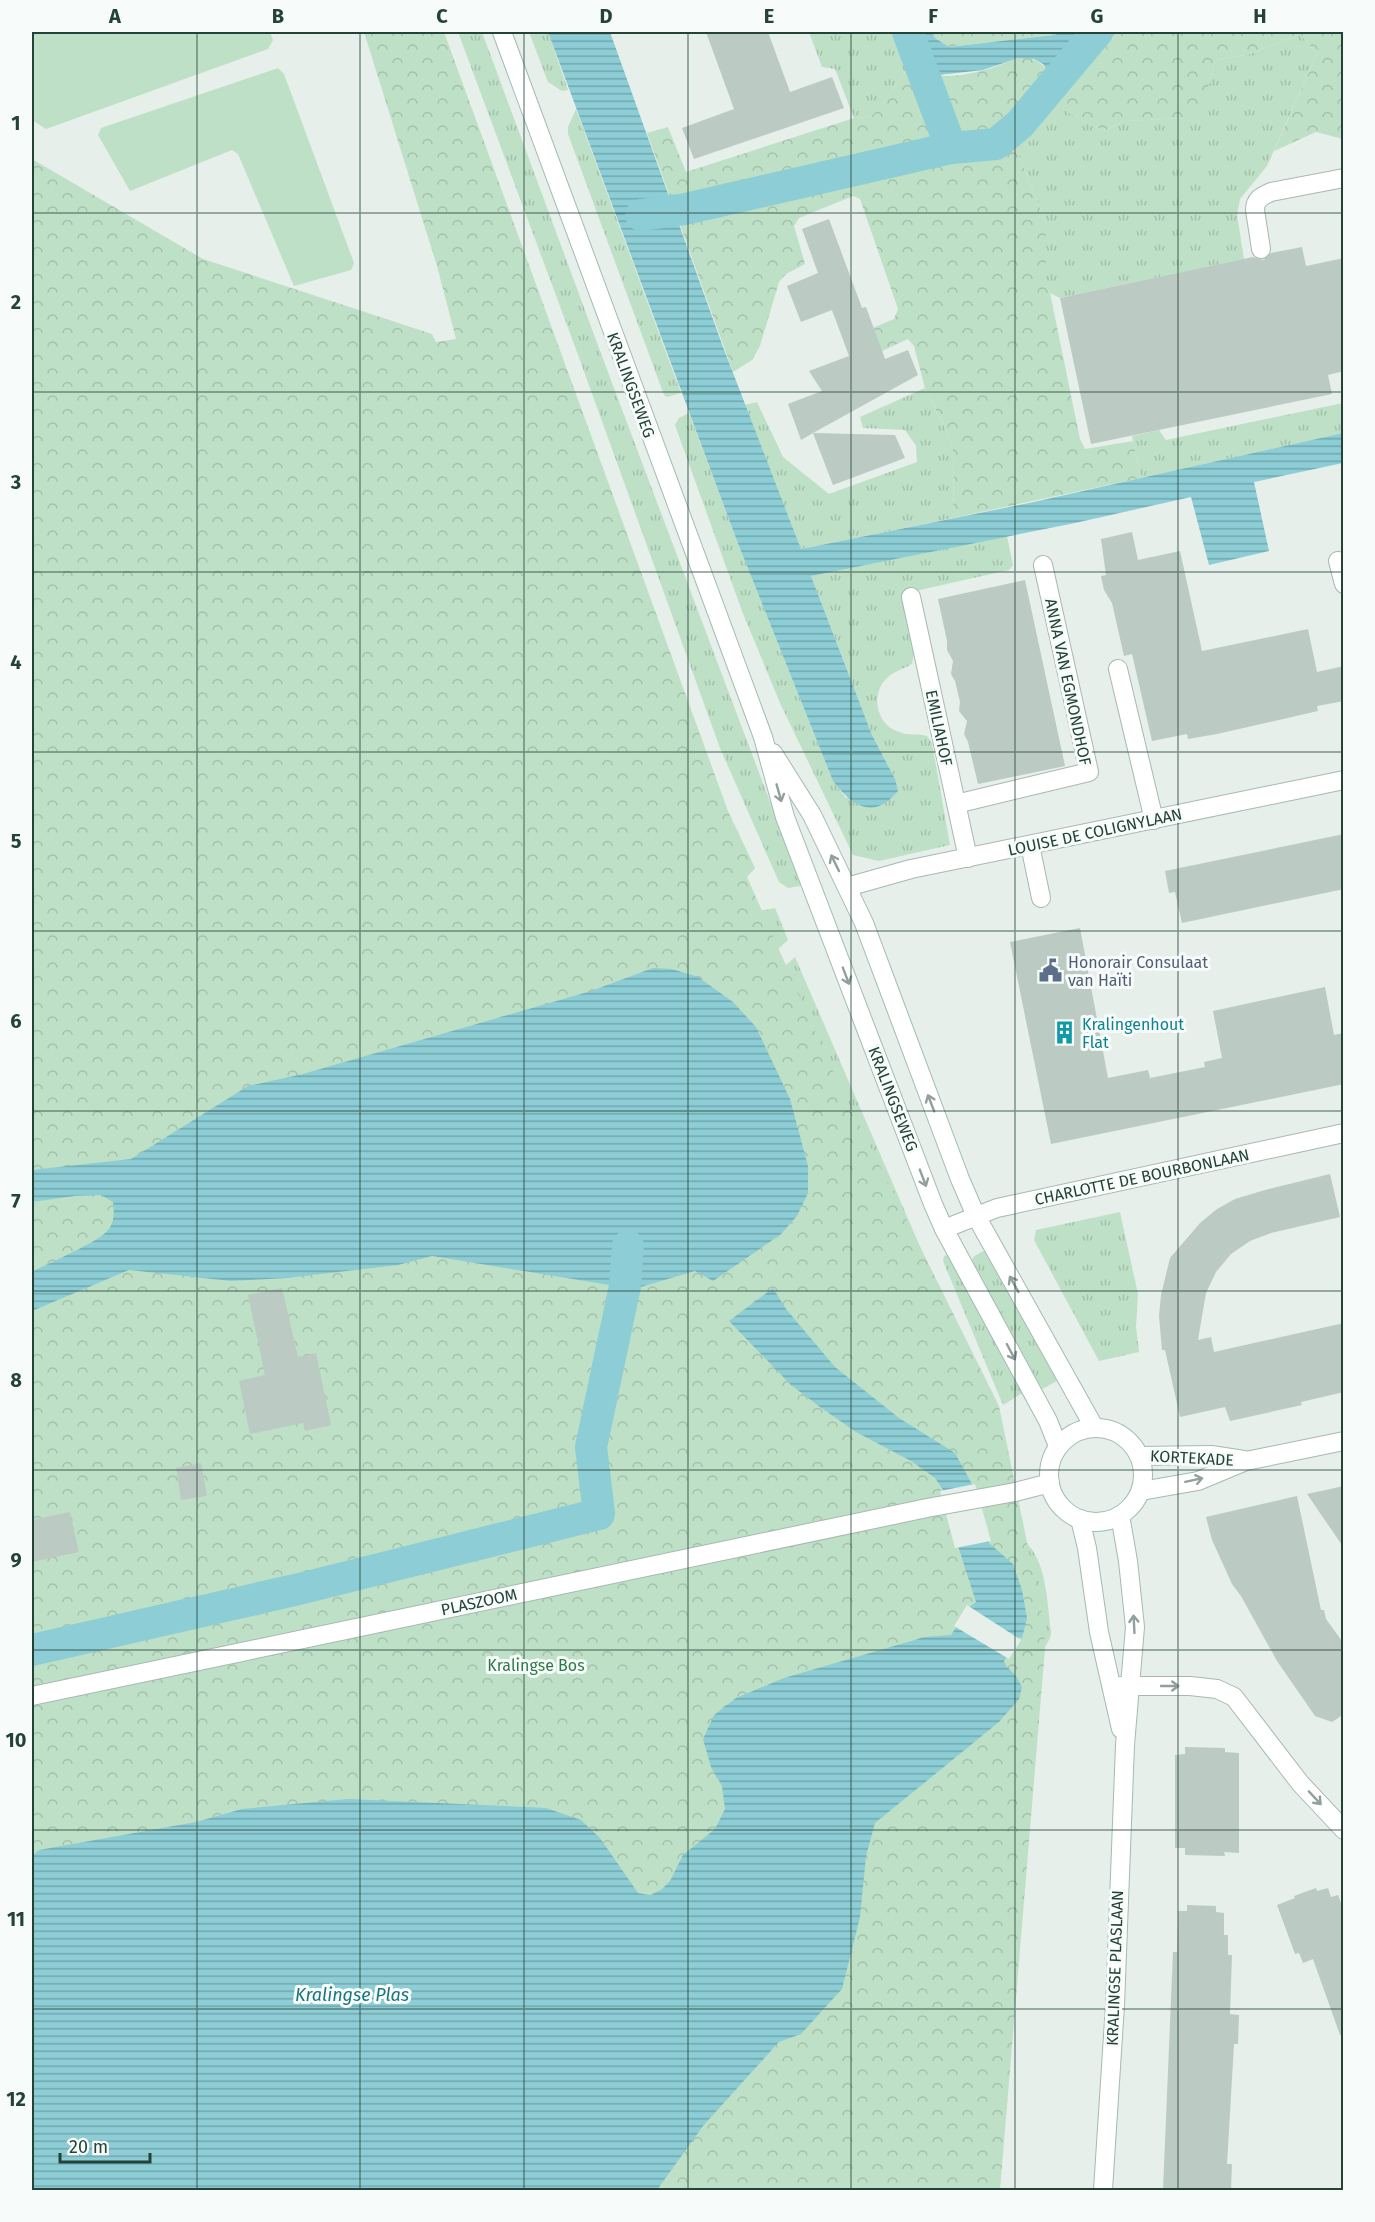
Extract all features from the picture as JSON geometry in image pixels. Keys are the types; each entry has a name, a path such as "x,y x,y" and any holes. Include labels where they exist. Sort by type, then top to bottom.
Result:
{"main road":[{"name":"KRALINGSEWEG","path":"502,32 763,737 785,817 944,1230 1048,1421 1058,1446"},
{"path":"1261,249 1255,210 1255,204 1260,197 1271,192 1344,178"},
{"path":"1338,561 1344,584"},
{"name":"ANNA VAN EGMONDHOF","path":"956,804 1089,772 1042,565"},
{"name":"EMILIAHOF","path":"911,597 968,858"},
{"path":"1118,669 1154,820"},
{"name":"KRALINGSEWEG","path":"763,737 812,815 864,923 976,1216 1094,1428"},
{"name":"LOUISE DE COLIGNYLAAN","path":"817,899 847,887 911,869 1344,780"},
{"path":"1030,845 1041,898"},
{"name":"CHARLOTTE DE BOURBONLAAN","path":"944,1230 997,1208 1341,1134"},
{"path":"1094,1428 1108,1429 1121,1434 1132,1444 1143,1467 1141,1491 1136,1501 1120,1515 1107,1521 1093,1522 1080,1519 1060,1505 1053,1494 1050,1483 1052,1457 1058,1446 1068,1436 1080,1430 1094,1428"},
{"name":"KORTEKADE","path":"1141,1491 1198,1481 1246,1461 1344,1441"},
{"name":"KORTEKADE","path":"1139,1456 1211,1455 1246,1461"},
{"name":"PLASZOOM","path":"32,1696 1050,1483"},
{"name":"KRALINGSE PLASLAAN","path":"1103,2190 1115,2005 1125,1745 1135,1627 1128,1561 1120,1515"},
{"name":"KRALINGSE PLASLAAN","path":"1080,1519 1087,1548 1099,1632 1125,1745"},
{"path":"1112,1686 1216,1689 1234,1698 1300,1783 1344,1830"}],"green space":[{"path":"32,32 270,32 273,40 268,49 46,129 32,120"},
{"name":"Kralingse Bos","path":"364,32 444,32 728,811 755,868 747,877 829,1063 999,1406 1044,1625 1045,1649 1000,2190 32,2190 32,159 203,259 432,334 436,342 456,339 437,266"},
{"path":"458,32 482,32 800,886 788,888 779,882 720,748"},
{"path":"529,32 548,32 568,90 562,91 548,82"},
{"path":"809,32 906,32 912,62 878,110 870,117 854,118 835,69 822,67"},
{"path":"931,32 1063,32 1054,35 949,47 935,38"},
{"path":"1107,32 1343,32 1343,139 1316,132 1274,151 1317,54 1300,34 1247,55 1219,59 1214,63 1209,85 1195,111 1185,118 1124,121 1106,130 1095,127 1048,102 1017,144 1017,151 1046,223 1046,288 1050,293 1080,439 1085,449 1133,441 1141,478 953,518 954,454 948,434 925,388 914,346 908,339 854,364 844,340 894,319 898,309 860,199 853,196 799,218 794,226 805,264 786,274 779,282 760,346 752,360 733,372 647,133 668,127 686,172 854,118 870,117 878,110 912,62 929,73 954,76 978,72 1015,59 1027,58 1038,62 1047,70 1045,82 1096,45"},
{"path":"1300,34 1317,54 1267,166 1240,199 1237,215 1244,259 1060,298 1050,293 1046,288 1046,223 1017,151 1017,144 1048,101 1095,127 1106,130 1124,121 1185,118 1209,85 1214,63 1219,59 1247,55"},
{"path":"278,68 284,74 354,263 351,270 294,286 238,154 232,150 130,191 98,135 101,128"},
{"path":"576,109 681,393 667,397 664,395 568,134 568,127"},
{"path":"925,388 948,434 954,454 953,518 801,549 745,405 757,402 783,457 829,494 917,462 916,446 905,430 863,428 860,417"},
{"path":"1343,403 1343,433 1141,478 1132,436 1159,430 1166,440"},
{"path":"689,413 737,541 833,781 846,798 895,779 872,735 811,576 1007,536 1013,565 1009,570 902,594 914,654 912,664 887,678 878,692 878,708 885,723 902,733 927,736 932,743 950,845 879,861 853,855 780,703 742,611 675,425 679,418"},
{"path":"775,908 788,940 759,966 719,919"},
{"path":"795,957 966,1353 772,978"},
{"path":"1120,1212 1138,1294 1136,1327 1139,1352 1099,1361 1034,1240 1036,1230"},
{"path":"983,1251 987,1253 1057,1381 1042,1389 972,1262 973,1257"},
{"path":"950,1254 1024,1392 1003,1405 943,1261 944,1256"},
{"path":"1024,1541 1032,1549 1037,1559 1045,1583 1051,1632 1044,1649"}],"water":[{"path":"548,32 610,32 723,347 801,549 1029,503 1343,433 1343,463 1254,482 1269,551 1209,565 1191,497 1075,523 811,576 872,735 895,779 898,791 880,806 871,808 855,803 833,781 737,541"},
{"path":"906,32 931,32 935,38 949,47 1054,35 1063,32 1107,32 1056,99 1048,101 1045,96 1047,70 1043,64 1034,59 1018,58 983,70 939,75 924,71 912,62"},
{"path":"653,968 672,969 698,977 733,1002 756,1027 790,1099 808,1166 808,1193 797,1216 780,1235 713,1281 695,1271 634,1289 432,1256 398,1265 287,1278 231,1281 129,1270 32,1311 32,1272 104,1234 111,1226 114,1212 113,1202 101,1195 32,1202 32,1170 131,1159 248,1086 303,1074 591,991"},
{"name":"Kralingse Plas","path":"773,1288 786,1309 835,1367 899,1418 955,1453 972,1484 989,1543 1013,1564 1022,1590 1027,1618 1022,1638 1019,1637 1004,1661 1022,1687 1019,1699 999,1722 875,1823 866,1856 860,1917 842,1989 801,2034 779,2042 703,2126 657,2190 32,2190 32,1856 39,1850 196,1822 242,1809 348,1799 546,1808 581,1820 600,1838 638,1893 650,1895 661,1890 670,1881 683,1855 715,1829 725,1809 722,1786 711,1767 703,1739 714,1715 736,1698 784,1678 925,1637 951,1635 969,1607 976,1602 943,1490 935,1478 911,1461 856,1432 791,1385 729,1321"}],"pier":[{"path":"975,1484 991,1541 955,1548 940,1491"},
{"path":"967,1605 1021,1640 1009,1659 954,1626"}],"building":[{"path":"706,32 768,32 790,92 832,77 844,108 694,159 682,128 734,109"},
{"path":"829,219 862,308 866,307 885,359 908,350 918,375 801,440 788,404 822,391 809,371 849,356 832,310 801,322 787,286 818,273 802,229"},
{"path":"1302,247 1306,266 1344,258 1344,371 1328,375 1332,394 1091,444 1060,298 1253,257 1263,260 1271,253"},
{"path":"813,433 895,435 905,458 833,485"},
{"path":"1132,532 1138,560 1180,551 1202,651 1308,629 1317,672 1344,666 1344,701 1317,706 1318,711 1217,734 1188,739 1187,734 1152,741 1132,654 1124,656 1112,603 1104,590 1101,576 1106,575 1101,539"},
{"path":"1025,580 1065,766 978,784 964,734 967,721 959,711 960,702 951,674 953,661 947,650 938,599"},
{"path":"1344,834 1344,889 1182,923 1175,892 1169,893 1165,871"},
{"path":"1080,928 1108,1078 1148,1070 1150,1078 1205,1067 1204,1062 1222,1058 1213,1011 1325,987 1334,1035 1344,1033 1344,1084 1051,1144 1010,942"},
{"path":"1330,1174 1340,1217 1271,1233 1250,1241 1231,1254 1216,1272 1206,1293 1198,1340 1211,1337 1214,1352 1344,1323 1344,1392 1301,1402 1302,1405 1230,1421 1225,1407 1180,1417 1165,1350 1162,1350 1159,1316 1161,1295 1170,1258 1200,1223 1217,1209 1235,1199"},
{"path":"282,1288 298,1357 316,1353 331,1425 305,1431 303,1423 250,1434 239,1381 265,1375 248,1295"},
{"path":"201,1463 207,1496 181,1500 176,1468"},
{"path":"1344,1486 1344,1548 1307,1494"},
{"path":"1297,1496 1321,1610 1324,1610 1326,1619 1344,1644 1344,1714 1332,1722 1315,1716 1277,1661 1232,1584 1212,1540 1206,1517"},
{"path":"70,1512 79,1552 32,1562 32,1520"},
{"path":"1185,1747 1225,1748 1225,1752 1239,1753 1239,1853 1224,1852 1225,1856 1185,1855 1185,1848 1175,1848 1175,1755 1185,1754"},
{"path":"1316,1888 1317,1891 1328,1888 1331,1897 1338,1895 1344,1911 1344,2035 1340,2035 1313,1959 1303,1963 1299,1953 1295,1954 1277,1905"},
{"path":"1187,1905 1216,1906 1216,1912 1224,1913 1224,1935 1228,1935 1228,1955 1232,1955 1230,2014 1239,2015 1238,2044 1234,2044 1227,2164 1232,2164 1231,2190 1163,2190 1173,1952 1177,1952 1178,1911 1187,1911"}],"waterway":[{"path":"641,215 685,209 951,148 908,32"},
{"path":"951,148 996,144 1020,124 1097,32"},
{"path":"32,1650 299,1589 599,1514 591,1447 625,1286 628,1246"}],"place":[{"name":"Honorair Consulaat van Haïti","path":"1050,971"},
{"name":"Kralingenhout Flat","path":"1064,1033"}]}
